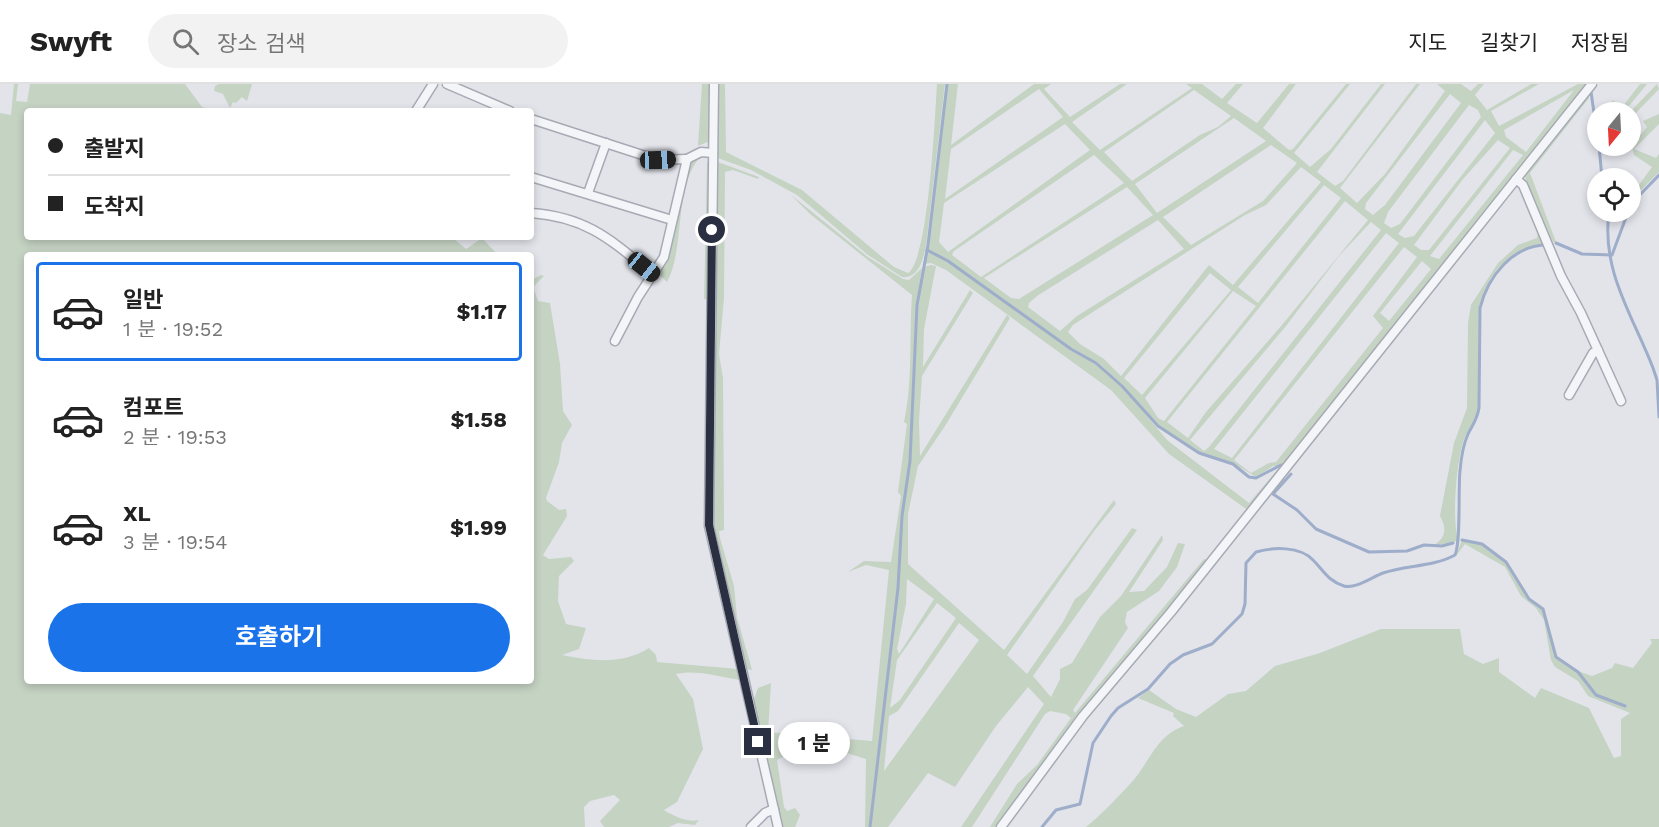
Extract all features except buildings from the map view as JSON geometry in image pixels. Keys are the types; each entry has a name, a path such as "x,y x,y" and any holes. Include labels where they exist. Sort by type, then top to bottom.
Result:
{"street":[{"path":"418,108 433,84"},
{"path":"449,84 503,108"},
{"path":"714,84 709,525 777,827"},
{"path":"1001,827 1083,716 1171,612 1592,84"},
{"path":"534,120 658,160 687,159 701,152 713,153"},
{"path":"588,193 606,143"},
{"path":"615,341 638,297 664,257 687,159"},
{"path":"534,178 672,220"},
{"path":"1516,179 1522,185 1561,276 1621,401"},
{"path":"534,213 560,217 593,228 654,275"},
{"path":"1569,395 1593,353 1598,350"},
{"path":"751,827 765,813 774,809"}],"green space":[{"path":"14,84 18,84 16,101 27,102 30,84 185,84 202,107 206,108 24,108 24,240 456,240 466,249 479,240 484,240 495,252 24,252 24,684 534,684 534,290 538,301 550,303 560,364 563,411 572,425 562,443 559,462 546,498 559,510 566,509 567,516 543,555 549,559 571,557 574,561 559,576 558,601 566,624 586,628 579,649 562,655 607,660 628,657 649,648 656,655 657,662 738,669 740,680 699,673 676,674 693,699 703,749 677,802 664,810 691,821 699,820 695,825 678,823 669,827 604,827 600,821 620,800 614,795 590,801 584,807 585,827 0,827 0,113 11,115"},
{"path":"252,84 247,101 242,97 236,103 233,102 230,108 223,94 214,91 215,86"},
{"path":"702,84 710,84 710,141 698,146"},
{"path":"717,84 725,84 726,152 802,190 894,267 908,273 915,262 926,215 937,84 945,84 926,246 922,262 916,271 908,277 902,277 868,255 797,195 751,170 715,157"},
{"path":"947,84 958,84 951,145 1034,84 1051,84 1044,89 1070,117 1120,84 1127,84 1072,122 1100,150 1192,88 1186,84 1202,84 1222,99 1236,84 1243,84 1227,103 1257,123 1289,84 1296,84 1263,128 1289,150 1293,149 1346,84 1350,84 1294,153 1310,167 1331,149 1381,84 1385,84 1317,172 1335,186 1343,181 1416,84 1420,84 1340,188 1357,203 1385,174 1445,91 1437,84 1461,84 1471,91 1478,84 1484,84 1475,95 1487,110 1531,84 1539,84 1491,111 1499,126 1578,84 1588,84 1249,511 1169,454 1111,390 946,270 931,263 924,264 927,251 948,261 1071,349 1096,363 1122,386 1167,440 1249,503 1281,466 1273,466 1256,477 1233,463 1199,452 1159,426 1123,385 1097,362 1072,348 948,260 928,250","holes":["1039,89 1063,117 945,199 951,149","1194,90 1231,116 1218,127 1200,135 1132,181 1104,152","1574,90 1526,152 1506,137 1504,130","1450,94 1461,103 1385,205 1373,215 1365,209 1366,203","1469,105 1478,110 1481,117 1400,224 1391,228 1384,223 1388,212","1234,118 1266,141 1157,213 1135,184","1485,120 1495,133 1414,236 1405,238 1398,234","1065,124 1090,150 948,252 939,242 944,203","1498,140 1510,148 1429,250 1421,250 1414,245 1463,179","1271,145 1297,163 1263,201 1191,245 1163,217","1513,150 1523,155 1439,259 1430,256","1094,155 1124,183 981,277 952,255 954,251","1301,167 1321,182 1233,285 1209,265 1121,376 1104,359 1080,344 1068,332 1073,325 1245,215 1266,205","1324,185 1341,198 1258,303 1238,287","1127,187 1153,215 1019,299 1011,298 984,278","1345,201 1368,220 1282,325 1206,412 1188,438 1167,422","1158,220 1184,249 1077,316 1060,331 1028,307 1037,296","1371,222 1381,230 1209,447 1204,451 1190,440 1286,326 1339,256","1386,233 1399,243 1232,458 1214,449","1404,247 1417,257 1373,316 1383,328 1276,462 1269,463 1251,473 1234,460","1422,261 1431,269 1389,321 1380,313","1210,273 1231,290 1142,395 1124,378","1233,291 1256,306 1164,421 1158,418 1145,398"]},
{"path":"1640,84 1647,84 1632,102 1626,102"},
{"path":"1657,84 1659,89 1641,108 1640,102"},
{"path":"1588,94 1589,98 1530,173 1556,242 1553,242 1524,175"},
{"path":"1659,114 1659,124 1641,142 1641,134 1647,127 1643,121"},
{"path":"1641,152 1656,158 1659,154 1659,172 1641,190 1641,182 1652,167 1636,156 1641,156"},
{"path":"700,157 686,185 673,268 667,282 658,273 690,163"},
{"path":"707,161 710,167 708,299 704,299"},
{"path":"718,162 759,177 758,179 733,170 725,172 724,298 719,354 723,378 724,530 719,531 734,586 737,617 752,670 747,669 714,525"},
{"path":"790,194 868,257 903,279 909,280 922,268 916,305 909,461 901,516 898,588 869,827 865,827 866,759 827,747 821,737 777,760 784,807 787,811 795,808 800,815 795,827 783,827 754,699 758,688 771,683 768,732 872,741 889,570 866,565 848,572 864,561 891,562 901,496 898,492 907,424 904,422 910,375 912,295 810,214"},
{"path":"1539,227 1548,244 1523,249 1512,256 1494,273 1482,296 1479,308 1478,408 1463,442 1457,478 1455,518 1458,541 1433,546 1441,540 1444,533 1444,525 1440,516 1454,443 1467,408 1468,323 1471,305 1498,263 1518,245 1537,238"},
{"path":"936,266 924,329 923,367 970,290 973,293 922,376 919,421 920,456 1007,315 1010,318 945,426 918,466 908,514 908,564 1004,650 1114,500 1116,504 1094,531 1007,655 1027,674 1063,622 1075,599 1087,590 1132,528 1137,530 1033,676 1051,697 1060,679 1060,669 1072,663 1100,617 1121,596 1162,535 1163,540 1129,592 1144,591 1167,567 1178,543 1185,544 1177,567 1159,591 1127,612 1125,622 1128,628 1073,710 1075,713 1204,559 1209,560 998,827 990,827 1017,784 1037,765 1071,718 1066,714 1050,711 1045,714 972,827 961,827 1044,704 1028,687 996,726 955,787 928,773 888,827 871,827 899,588 902,516 911,461 918,305 923,267","holes":["907,579 934,599 899,654 897,649 906,604","937,603 956,618 900,700 890,708 897,660","959,623 979,640 884,771 889,716 898,711"]},
{"path":"544,276 534,286 534,278"},
{"path":"1462,540 1482,545 1506,562 1529,599 1543,609 1555,658 1577,672 1596,696 1627,706 1597,695 1578,671 1592,676 1612,668 1615,663 1633,668 1652,643 1650,639 1659,639 1659,827 1086,827 1137,776 1159,743 1166,736 1184,726 1173,716 1174,713 1138,698 1149,690 1176,709 1196,717 1228,694 1246,691 1275,666 1320,653 1381,629 1460,629 1464,654 1483,664 1499,658 1499,672 1535,698 1541,688 1589,708 1614,758 1621,756 1621,719 1630,713 1588,696 1578,681 1555,667 1551,660 1544,620 1536,608 1521,596 1505,567 1465,544 1456,556"}],"waterway":[{"path":"870,827 898,588 902,516 910,461 917,305 928,245 947,84"},
{"path":"1591,92 1592,102"},
{"path":"1600,156 1601,168"},
{"path":"1641,194 1659,175"},
{"path":"1609,222 1610,254 1614,274 1657,380 1659,417"},
{"path":"1556,243 1582,254 1612,255 1624,222"},
{"path":"1042,827 1056,810 1080,804 1093,743 1118,708 1148,689 1170,664 1183,655 1212,644 1242,614 1245,604 1246,563 1256,552 1270,549 1301,552 1308,555 1334,581 1344,586 1359,584 1401,568 1438,562 1455,555 1458,539 1459,479 1462,457 1466,438 1479,408 1480,308 1489,285 1504,264 1523,250 1547,245"},
{"path":"927,250 948,261 1071,349 1096,363 1122,386 1158,426 1199,453 1233,464 1249,477 1256,478 1281,465"},
{"path":"1291,474 1273,494 1297,510 1316,529 1369,552 1407,551 1424,545 1442,546 1453,543"},
{"path":"1462,540 1482,544 1506,562 1529,599 1543,609 1556,657 1578,672 1596,695 1625,706"}],"route":[{"path":"712,230 709,525 718,575 758,742"}]}
